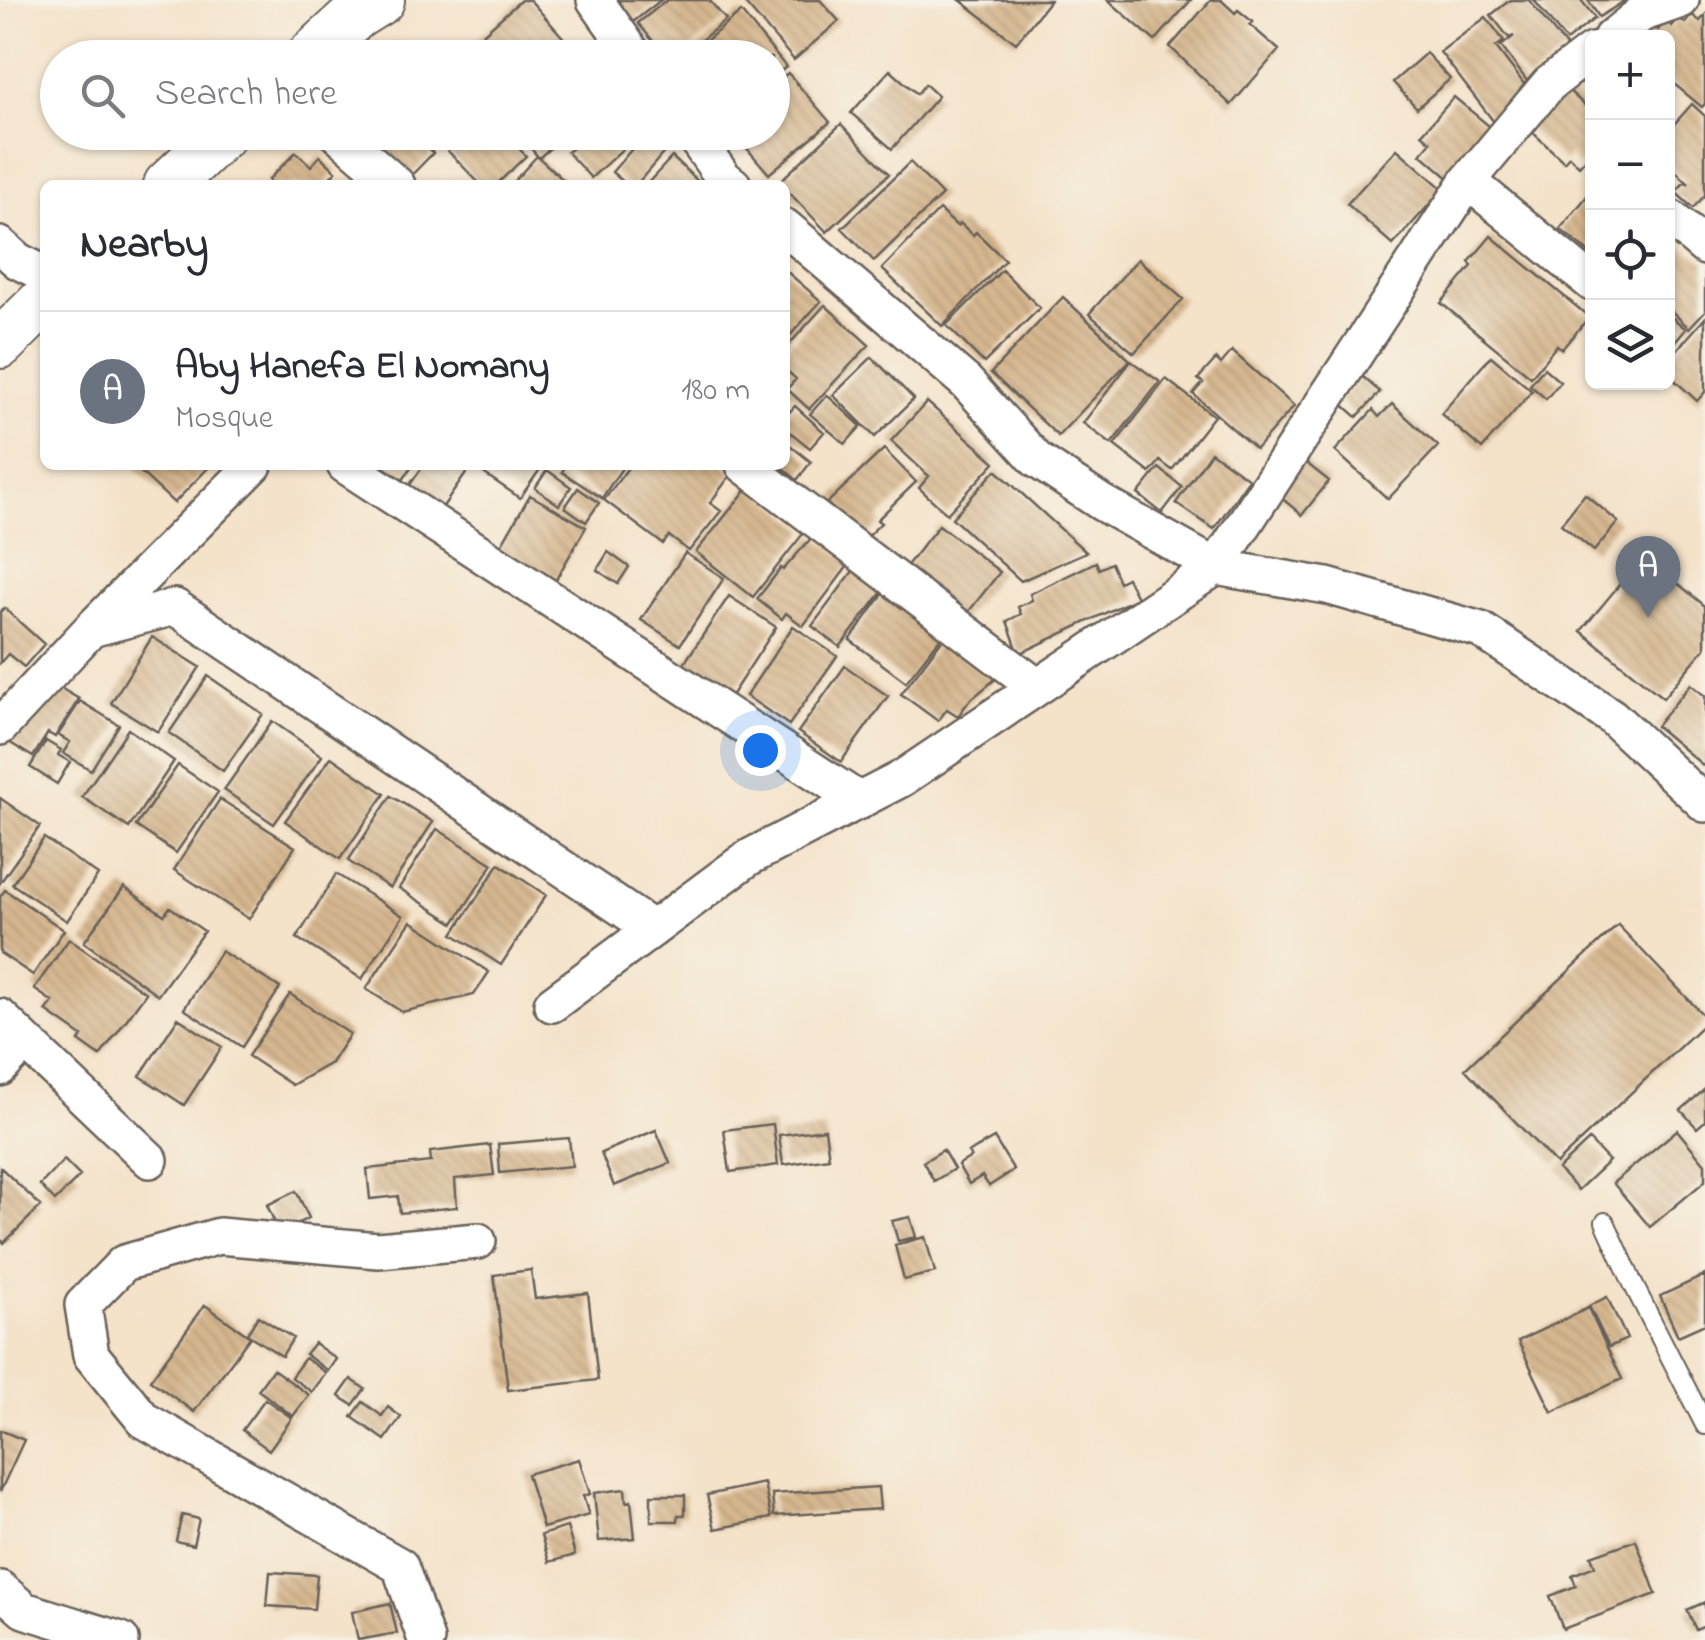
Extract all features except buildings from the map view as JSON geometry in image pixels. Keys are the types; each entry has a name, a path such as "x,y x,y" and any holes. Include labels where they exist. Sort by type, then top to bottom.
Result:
{"street":[{"path":"328,40 356,14 380,0"},
{"path":"595,0 623,40"},
{"path":"1620,30 1641,14 1681,0"},
{"path":"552,1004 748,858 902,779 1216,567 1468,182 1549,84 1585,56"},
{"path":"173,180 205,150"},
{"path":"357,150 392,180"},
{"path":"703,150 723,180"},
{"path":"1468,182 1585,277"},
{"path":"1675,221 1705,247"},
{"path":"790,231 966,382 1036,460 1102,502 1216,567 1327,586 1480,630 1612,717 1705,804"},
{"path":"0,245 18,261 40,272"},
{"path":"0,344 40,305"},
{"path":"0,726 91,628 249,470"},
{"path":"353,470 860,801"},
{"path":"751,470 1036,686"},
{"path":"91,628 175,608 653,930"},
{"path":"8,1043 150,1160"},
{"path":"426,1640 400,1566 144,1420 91,1355 83,1305 124,1262 219,1236 378,1250 478,1241"},
{"path":"0,1589 24,1610 121,1640"}],"lane":[{"path":"1606,1222 1634,1286 1705,1424"}],"place":[{"name":"Aby Hanefa El Nomany","path":"1648,618"}]}
